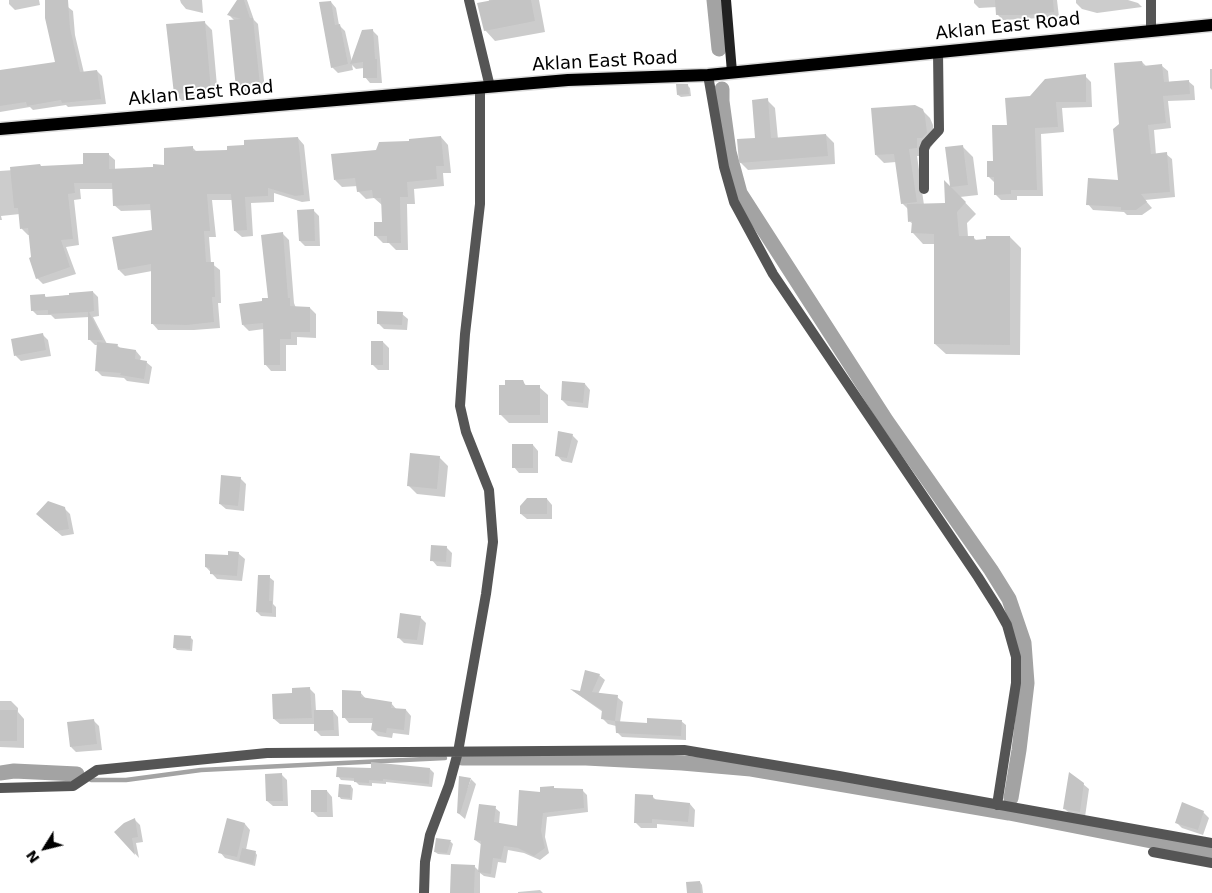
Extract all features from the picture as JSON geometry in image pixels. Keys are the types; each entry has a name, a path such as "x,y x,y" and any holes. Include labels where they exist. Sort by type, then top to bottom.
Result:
{"main road":[{"name":"Aklan East Road","path":"0,129 568,80 708,75 1212,24"}],"street":[{"path":"424,893 425,862 430,835 449,785 458,752 486,594 493,542 489,490 466,432 460,406 465,334 480,204 485,87 469,0"},
{"path":"726,0 732,72"},
{"path":"1151,0 1151,31"},
{"path":"924,189 924,149 926,144 939,130 938,52"},
{"path":"708,75 724,167 734,202 773,274 988,592 1006,625 1016,657 1016,684 997,805"},
{"path":"0,788 73,786 97,770 267,753 684,750 1212,843"},
{"path":"1153,852 1212,863"}],"building":[{"path":"45,0 68,0 70,28 80,72 97,70 101,99 62,103 61,100 27,106 26,102 0,106 0,70 55,62 45,18"},
{"path":"237,0 244,0 250,18 253,18 260,85 236,88 229,20 241,19 227,15"},
{"path":"493,0 531,0 535,21 484,31 477,3"},
{"path":"995,0 1053,0 1054,12 1027,15 996,15"},
{"path":"331,1 335,25 340,24 348,64 331,68 319,2"},
{"path":"205,21 211,91 174,94 166,24"},
{"path":"373,29 375,59 377,59 377,78 363,78 363,62 350,64 362,30"},
{"path":"1142,61 1143,66 1162,64 1164,82 1189,80 1190,94 1163,96 1166,123 1148,125 1151,154 1167,152 1170,192 1141,194 1147,202 1136,210 1086,205 1088,178 1118,180 1113,129 1119,124 1114,63"},
{"path":"1086,74 1086,102 1056,102 1058,127 1035,128 1037,190 1011,190 1011,194 994,195 994,177 987,177 987,161 993,161 992,125 1007,125 1005,98 1030,96 1045,79"},
{"path":"676,84 688,84 689,94 677,95"},
{"path":"768,98 771,138 826,134 828,156 739,163 737,139 755,138 752,100"},
{"path":"915,105 923,109 927,133 922,138 917,138 917,148 909,149 917,202 901,204 894,154 875,155 871,108"},
{"path":"441,136 444,166 436,166 437,179 407,182 408,197 400,197 401,243 387,243 387,236 374,236 374,222 382,222 381,198 373,198 372,190 357,192 355,178 334,180 331,154 376,150 379,142 409,141 409,139"},
{"path":"298,137 304,195 295,196 268,188 268,196 245,197 247,230 234,231 231,194 207,194 210,231 204,231 206,262 214,262 215,297 212,297 214,322 187,325 151,324 151,264 118,270 112,237 152,230 150,204 113,206 112,183 74,183 75,193 68,194 73,239 61,240 70,267 36,279 29,258 31,257 28,228 20,229 18,208 14,208 10,167 40,164 41,166 83,164 83,153 109,153 109,169 153,167 153,164 164,165 164,148 193,146 193,151 227,150 227,146 244,145 244,140"},
{"path":"963,145 968,185 951,187 966,202 957,212 959,236 974,236 974,240 986,239 986,236 1010,236 1010,345 934,344 934,234 911,233 912,221 908,222 907,204 945,203 944,180 950,186 945,147"},
{"path":"314,209 315,241 299,241 297,210"},
{"path":"283,232 290,306 310,307 310,332 291,332 291,339 280,339 280,365 264,365 263,323 242,325 239,304 262,301 262,298 268,298 261,235"},
{"path":"93,291 94,311 89,312 103,340 88,340 88,312 48,314 48,310 31,311 30,295 45,294 45,297"},
{"path":"377,311 403,312 402,325 377,324"},
{"path":"43,333 46,350 14,356 11,339"},
{"path":"371,341 383,341 383,365 371,365"},
{"path":"97,342 118,344 117,347 136,350 135,359 147,361 144,379 120,375 121,373 95,371"},
{"path":"505,380 523,380 525,385 540,385 540,415 499,415 499,385 505,385"},
{"path":"562,381 585,383 583,403 561,400"},
{"path":"558,431 573,434 567,458 555,456"},
{"path":"512,444 533,444 533,468 512,468"},
{"path":"410,453 440,456 437,489 407,486"},
{"path":"221,475 241,477 238,506 219,504"},
{"path":"527,498 547,498 547,514 520,514 520,506"},
{"path":"48,501 65,507 69,529 56,531 36,514"},
{"path":"431,545 447,546 446,562 430,561"},
{"path":"228,551 239,552 237,576 210,574 210,568 205,567 205,554 228,555"},
{"path":"258,575 270,575 269,601 272,601 272,613 256,612"},
{"path":"400,613 421,616 417,640 397,638"},
{"path":"174,635 191,636 190,649 173,648"},
{"path":"585,670 600,674 592,692 618,695 615,721 601,719 602,710 570,689 580,691"},
{"path":"310,687 312,718 273,719 272,694 292,693 292,688"},
{"path":"342,690 361,691 361,697 392,702 391,708 406,709 404,730 387,728 386,733 371,730 373,718 342,718"},
{"path":"0,710 17,710 17,741 0,741"},
{"path":"314,710 333,710 334,730 314,731"},
{"path":"647,718 682,720 681,736 616,733 615,721 647,723"},
{"path":"94,719 97,744 70,747 67,722"},
{"path":"371,762 430,768 429,784 383,779 383,781 369,780 369,783 354,782 354,778 336,777 337,767 371,768"},
{"path":"1069,772 1084,783 1080,812 1063,809"},
{"path":"282,773 283,801 266,801 265,774"},
{"path":"459,776 471,778 460,814 457,813"},
{"path":"339,784 351,785 350,798 338,797"},
{"path":"554,786 554,788 583,789 584,808 543,813 541,831 545,848 534,856 518,848 504,846 501,859 493,858 491,874 478,872 481,841 474,840 479,804 496,806 494,822 517,826 519,790 540,792 540,787"},
{"path":"311,790 327,790 327,812 311,812"},
{"path":"635,794 653,795 653,799 690,803 688,822 652,819 652,823 634,823"},
{"path":"1182,802 1204,811 1198,830 1175,823"},
{"path":"135,818 138,837 132,838 135,855 114,832 124,823"},
{"path":"227,818 245,823 237,857 218,853"},
{"path":"436,838 451,840 447,853 434,852"},
{"path":"242,848 256,851 253,864 239,861"},
{"path":"451,864 475,865 474,893 450,893"},
{"path":"700,881 701,893 687,893 686,882"}],"waterway":[{"path":"714,0 719,49"},
{"path":"722,89 729,152 740,193 886,420 991,570 1009,599 1024,643 1027,683 1011,798"},
{"path":"91,780 126,780 201,770 445,758"},
{"path":"462,758 586,758 751,769 1009,813 1212,853"},
{"path":"0,773 14,771 77,774"}]}
